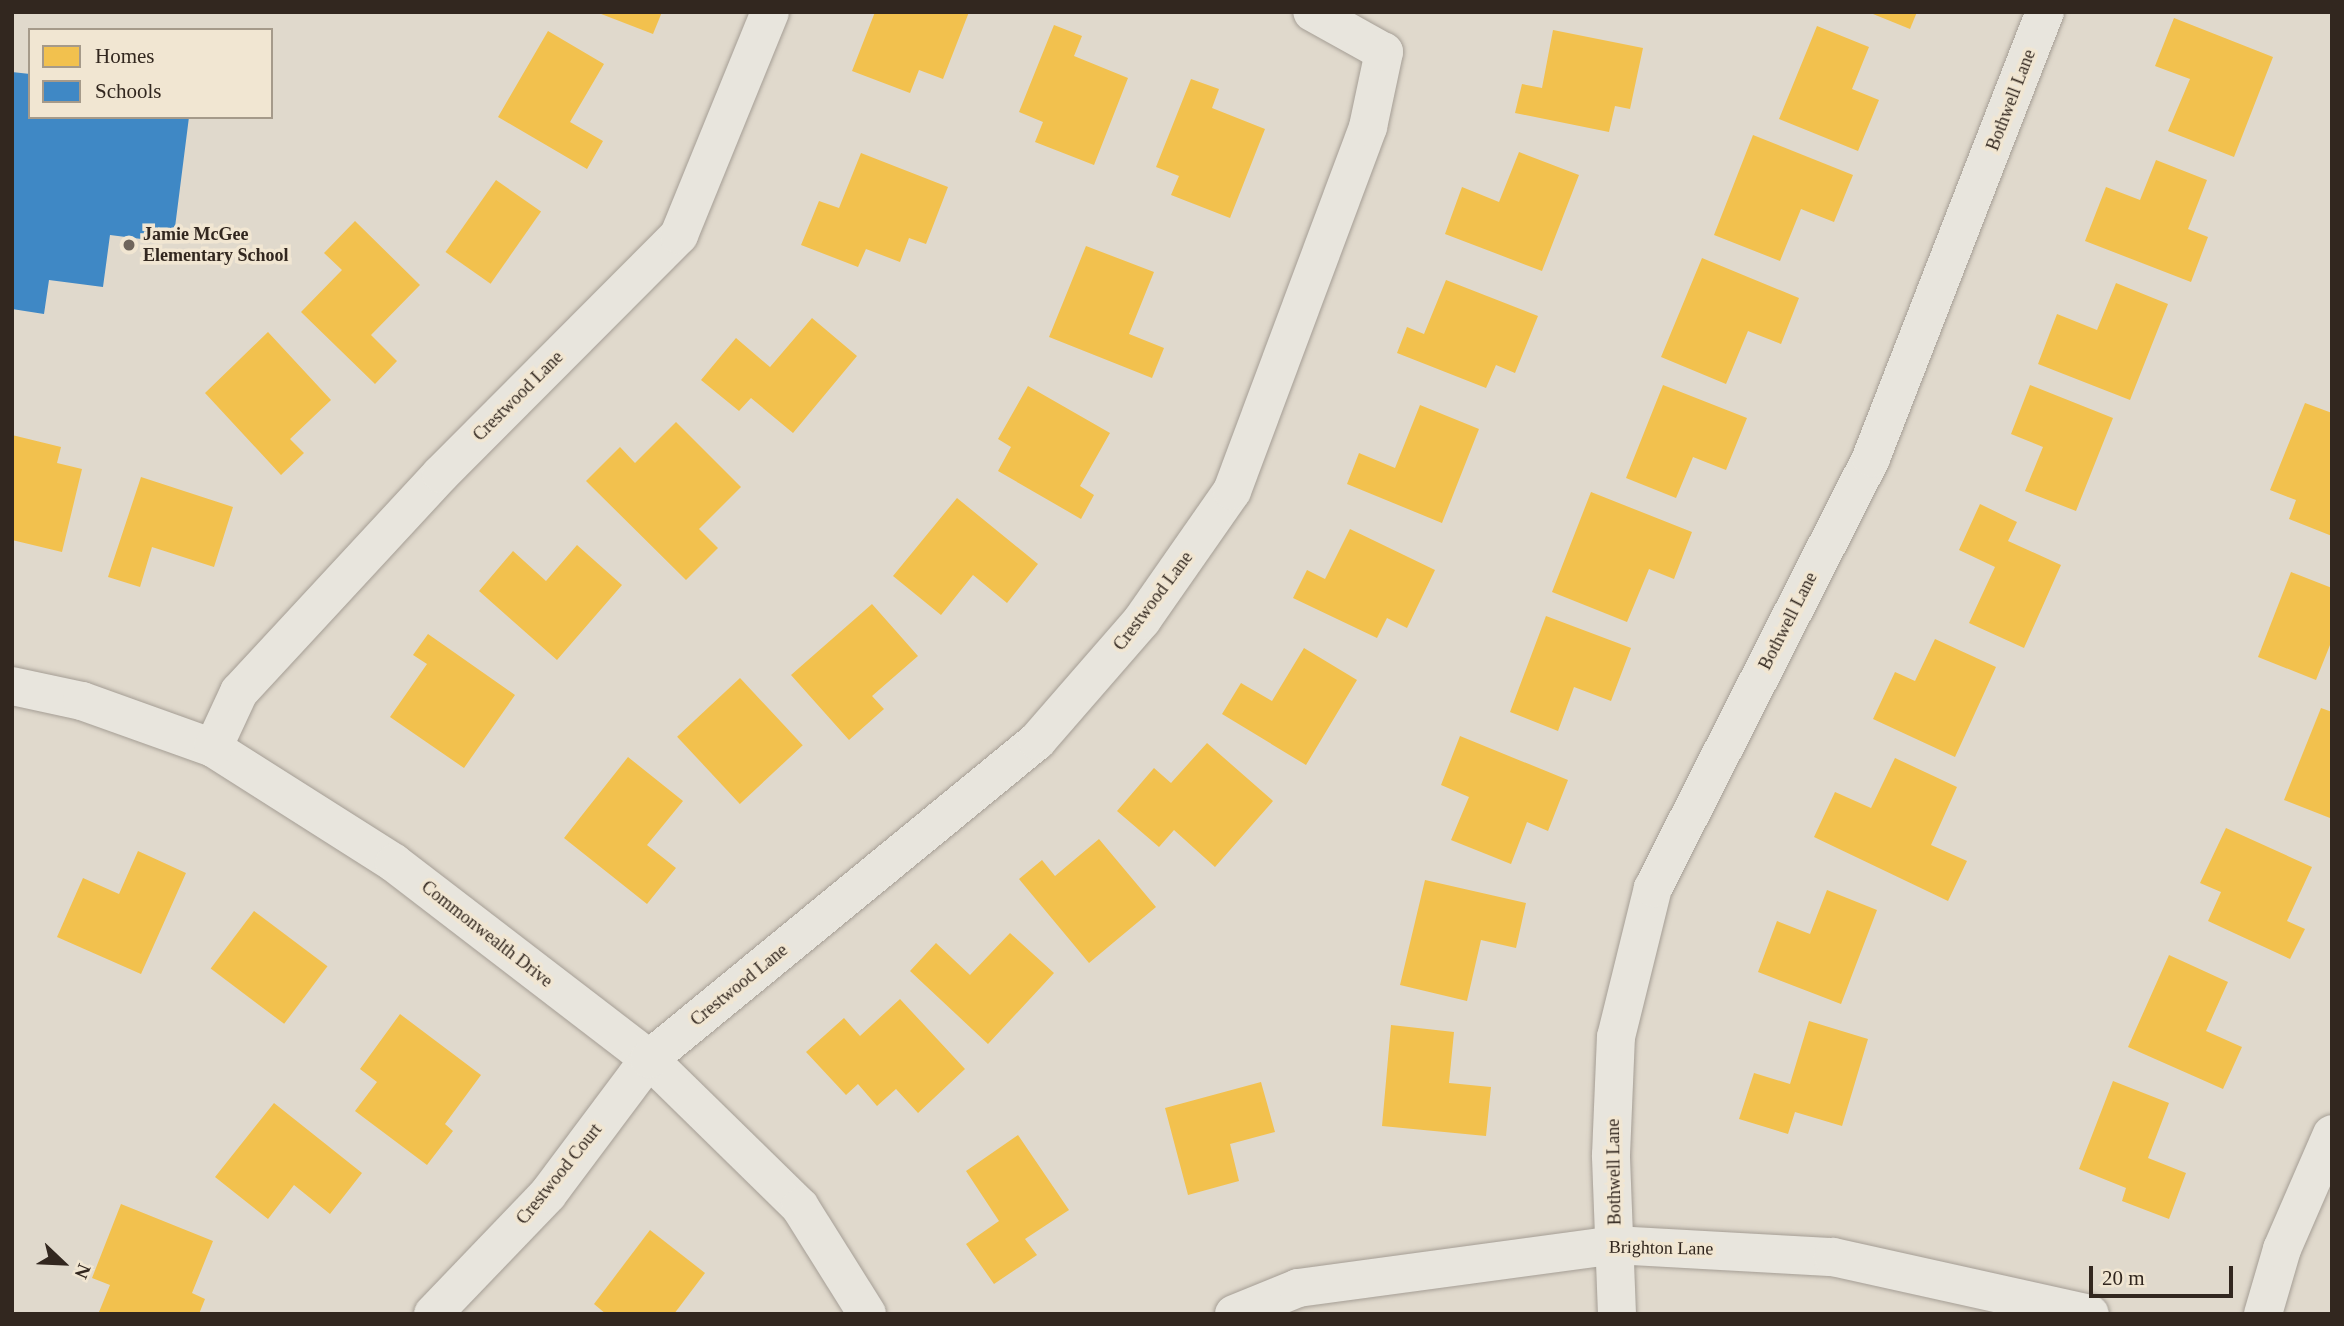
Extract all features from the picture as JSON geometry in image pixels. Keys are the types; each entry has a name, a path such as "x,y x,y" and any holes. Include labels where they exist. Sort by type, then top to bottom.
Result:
{"street":[{"name":"Crestwood Lane","path":"213,748 239,692 441,474 679,235 770,12"},
{"name":"Crestwood Lane","path":"649,1059 1037,741 1142,621 1232,491 1368,127 1384,52 1312,12"},
{"name":"Bothwell Lane","path":"1617,1314 1611,1155 1616,1037 1653,888 1871,458 2045,12"},
{"name":"Commonwealth Drive","path":"12,686 82,701 213,748 394,863 649,1059 800,1207 867,1314"},
{"name":"Crestwood Court","path":"433,1314 548,1194 649,1059"},
{"path":"2263,1314 2282,1249 2332,1134"},
{"name":"Brighton Lane","path":"1234,1314 1298,1288 1615,1245 1833,1258 2090,1314"}],"building: Homes":[{"path":"596,12 662,12 653,34"},
{"path":"875,12 969,12 943,79 919,70 910,93 852,71"},
{"path":"1868,12 1917,12 1910,29"},
{"path":"2174,18 2273,57 2234,157 2168,131 2190,79 2155,66"},
{"path":"1054,25 1082,36 1074,56 1128,78 1094,165 1035,142 1043,122 1019,112"},
{"path":"1817,26 1869,47 1852,89 1879,100 1858,151 1779,119"},
{"path":"1553,30 1643,48 1630,109 1615,106 1609,132 1515,113 1522,84 1542,88"},
{"path":"548,31 604,64 570,122 603,141 587,169 498,117"},
{"path":"1191,79 1219,89 1212,108 1265,129 1230,218 1171,195 1179,176 1156,167"},
{"path":"1753,135 1853,175 1834,222 1801,209 1780,261 1714,235"},
{"path":"1519,152 1579,175 1542,271 1445,234 1462,187 1499,202"},
{"path":"861,153 948,187 926,244 909,238 900,262 866,249 858,267 801,245 819,201 839,208"},
{"path":"2156,160 2207,180 2188,229 2208,237 2191,282 2085,241 2106,187 2140,200"},
{"path":"496,180 541,212 491,284 446,252"},
{"path":"355,221 420,285 371,335 397,361 375,384 301,312 342,270 324,253"},
{"path":"1086,246 1154,272 1129,334 1164,348 1152,378 1049,337"},
{"path":"1702,258 1799,298 1781,344 1748,331 1726,384 1661,357"},
{"path":"1446,280 1538,316 1515,373 1496,365 1486,388 1397,353 1407,327 1424,334"},
{"path":"2116,283 2168,304 2130,400 2038,364 2057,314 2097,330"},
{"path":"812,318 857,356 793,433 751,398 739,411 701,380 736,338 770,367"},
{"path":"268,332 331,400 290,439 304,453 281,475 205,393"},
{"path":"1663,385 1747,418 1726,470 1693,457 1676,498 1626,478"},
{"path":"2030,385 2113,418 2076,511 2025,491 2043,447 2011,434"},
{"path":"1028,386 1110,433 1080,486 1094,495 1081,519 998,471 1011,447 998,439"},
{"path":"2305,403 2332,413 2332,536 2289,519 2296,500 2270,490"},
{"path":"1420,405 1479,429 1442,523 1347,484 1359,453 1395,468"},
{"path":"676,422 741,487 699,529 718,548 686,580 586,481 620,447 635,463"},
{"path":"12,435 61,447 57,463 82,469 62,552 12,540"},
{"path":"141,477 233,507 214,567 152,547 140,587 108,577"},
{"path":"1591,492 1692,532 1674,579 1649,569 1627,622 1552,592"},
{"path":"957,498 1038,564 1007,603 973,575 941,615 893,576"},
{"path":"1980,504 2017,522 2008,541 2061,565 2024,648 1969,623 1995,567 1959,550"},
{"path":"1350,529 1435,570 1407,628 1387,618 1377,638 1293,598 1307,570 1325,579"},
{"path":"577,545 622,585 557,660 479,591 513,551 546,581"},
{"path":"2291,572 2332,588 2332,640 2316,680 2258,657"},
{"path":"872,604 918,656 872,696 884,709 849,740 791,675"},
{"path":"1546,616 1631,648 1611,701 1574,687 1558,731 1510,712"},
{"path":"428,634 515,695 464,768 390,717 427,664 413,655"},
{"path":"1935,639 1996,667 1955,757 1873,719 1895,672 1915,681"},
{"path":"1304,648 1357,680 1306,765 1222,714 1241,683 1272,701"},
{"path":"740,678 803,745 740,804 677,737"},
{"path":"2321,708 2332,712 2330,818 2284,800"},
{"path":"1460,736 1568,780 1548,831 1527,822 1511,864 1451,840 1469,797 1441,785"},
{"path":"1207,743 1273,801 1215,867 1174,830 1159,847 1117,811 1154,768 1171,783"},
{"path":"628,757 683,801 647,845 676,868 647,904 564,838"},
{"path":"1895,758 1957,787 1931,845 1967,861 1948,901 1814,837 1835,792 1871,808"},
{"path":"2226,828 2312,867 2287,921 2305,929 2290,959 2208,921 2221,892 2200,883"},
{"path":"1099,839 1156,907 1089,963 1019,879 1042,860 1055,876"},
{"path":"138,851 186,873 141,974 57,937 83,878 119,894"},
{"path":"1425,880 1526,903 1516,948 1481,940 1467,1001 1400,985"},
{"path":"1827,890 1877,910 1841,1004 1758,972 1777,921 1810,934"},
{"path":"254,911 327,966 284,1024 211,969"},
{"path":"1010,933 1054,973 988,1044 910,971 936,943 970,975"},
{"path":"2169,955 2228,982 2206,1031 2242,1047 2223,1089 2128,1047"},
{"path":"900,999 965,1069 918,1113 896,1089 877,1106 858,1084 846,1095 806,1052 844,1018 860,1036"},
{"path":"400,1014 481,1075 445,1124 453,1131 427,1165 355,1111 377,1082 360,1069"},
{"path":"1809,1021 1868,1039 1842,1126 1795,1112 1788,1134 1739,1119 1754,1073 1790,1084"},
{"path":"1391,1025 1454,1032 1449,1083 1491,1087 1486,1136 1382,1126"},
{"path":"2113,1081 2169,1103 2148,1158 2186,1173 2169,1219 2122,1201 2126,1188 2079,1169"},
{"path":"1261,1082 1275,1132 1230,1144 1239,1181 1188,1195 1165,1108"},
{"path":"274,1103 362,1173 330,1214 294,1185 268,1219 215,1177"},
{"path":"1018,1135 1069,1210 1025,1239 1037,1255 994,1284 966,1244 999,1221 966,1171"},
{"path":"121,1204 213,1241 192,1293 205,1299 199,1314 99,1312 110,1285 92,1278"},
{"path":"650,1230 705,1273 674,1314 606,1314 594,1304"}],"building: Schools":[{"path":"12,72 28,74 28,119 189,119 173,243 110,235 103,287 49,280 44,314 12,309"}],"place":[{"name":"Jamie McGee Elementary School","path":"129,245"}]}
